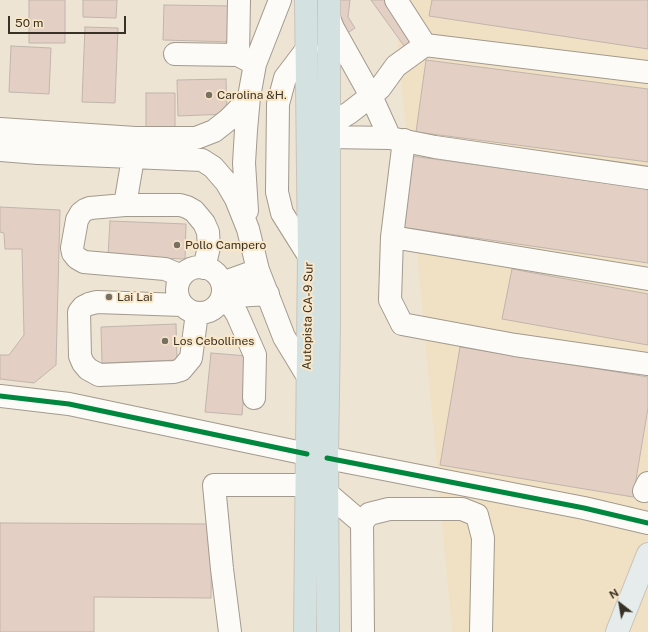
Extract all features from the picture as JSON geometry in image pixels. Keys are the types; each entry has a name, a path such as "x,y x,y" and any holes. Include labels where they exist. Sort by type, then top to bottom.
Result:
{"highway":[{"name":"Autopista CA-9 Sur","path":"306,0 309,256 307,375 317,456 327,492 328,632"},
{"name":"Autopista CA-9 Sur","path":"305,632 306,485 317,456 329,327 329,9"}],"main road":[{"path":"617,632 648,554"}],"street":[{"path":"239,0 247,60 249,97 244,163 248,229 258,270 284,337 307,375"},
{"path":"247,60 280,0"},
{"path":"396,0 426,45"},
{"path":"329,9 333,28 397,139 390,300 402,324 515,345 648,364"},
{"path":"328,131 380,88 396,66 426,45 648,72"},
{"path":"307,49 285,78 278,104 277,192 282,213 309,256"},
{"path":"175,54 247,60"},
{"path":"0,150 38,153 134,148 196,138 214,131 228,120 249,97"},
{"path":"0,129 134,148 202,160 213,167 232,190 248,229"},
{"path":"213,167 210,153 214,131"},
{"path":"328,131 397,139 648,178"},
{"path":"125,205 134,148"},
{"path":"182,276 165,269 84,262 77,258 73,253 72,248 77,220 81,213 90,208 125,205 180,205 187,207 194,211 204,223 208,232 209,247 204,268"},
{"path":"392,237 648,279"},
{"path":"204,268 188,270 178,283 179,298 190,309 191,358 181,370 174,372 99,375 88,369 83,363 80,356 79,312 83,307 97,302 190,309 203,313 210,311 219,303 222,291 220,277 216,273 204,268"},
{"path":"222,291 258,270"},
{"path":"222,291 236,296 268,294"},
{"path":"222,291 237,314 255,355 254,398"},
{"path":"0,396 69,404 648,523"},
{"path":"230,632 214,485 306,485"},
{"path":"327,492 362,523"},
{"path":"363,632 362,523 370,514 390,509 462,509 477,515 483,538 481,632"}],"shaded area":[{"path":"394,0 648,0 648,632 452,632"}],"building":[{"path":"29,0 65,0 65,43 29,43"},
{"path":"83,0 117,0 116,18 83,17"},
{"path":"339,0 350,0 348,17 355,28 346,34 337,20"},
{"path":"371,0 387,0 417,42 407,50"},
{"path":"432,0 648,0 648,49 429,16"},
{"path":"164,5 235,6 234,42 163,40"},
{"path":"85,27 118,28 115,103 82,102"},
{"path":"11,46 51,48 49,94 9,92"},
{"path":"426,60 648,89 648,162 416,132"},
{"path":"226,79 227,114 178,116 177,80"},
{"path":"146,93 175,93 175,128 146,128"},
{"path":"412,156 648,189 648,263 401,227"},
{"path":"0,207 60,210 56,365 34,383 0,379 0,355 9,355 24,335 22,249 5,249 4,233 0,232"},
{"path":"110,221 186,224 185,259 108,256"},
{"path":"512,269 648,294 648,345 502,319"},
{"path":"176,324 177,360 102,363 101,327"},
{"path":"460,347 648,377 648,408 633,497 440,465"},
{"path":"211,353 247,356 242,415 205,412"},
{"path":"0,523 212,524 211,598 94,597 94,632 0,632"}],"cycle path":[{"path":"0,396 69,404 307,454"},
{"path":"327,458 584,508 648,523"}],"place":[{"name":"Carolina &H.","path":"209,95"},
{"name":"Pollo Campero","path":"177,245"},
{"name":"Lai Lai","path":"109,297"},
{"name":"Los Cebollines","path":"165,341"}]}
